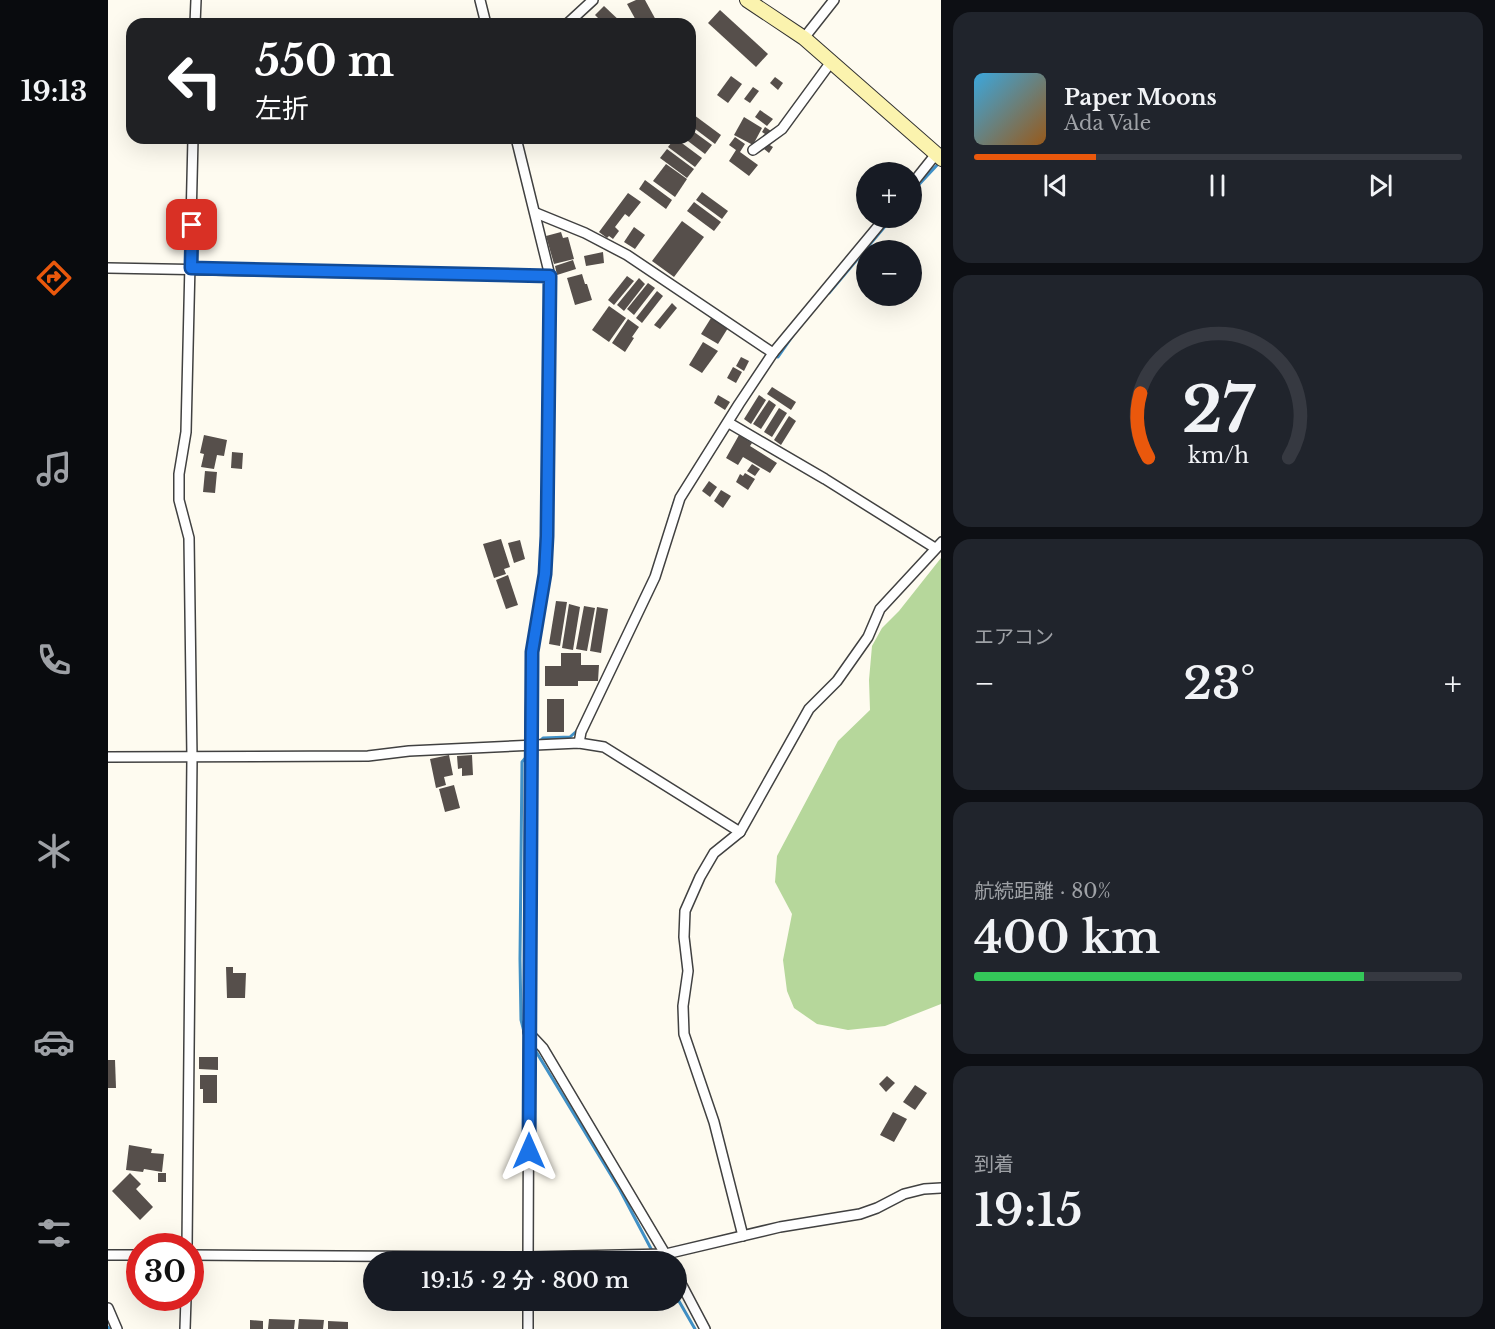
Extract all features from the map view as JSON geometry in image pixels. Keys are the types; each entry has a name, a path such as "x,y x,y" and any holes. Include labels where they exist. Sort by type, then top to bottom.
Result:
{"street":[{"path":"195,18 196,0"},
{"path":"480,0 484,18"},
{"path":"574,18 593,0"},
{"path":"747,0 804,38 939,157 922,174"},
{"path":"804,38 834,0"},
{"path":"753,150 782,129 831,62"},
{"path":"187,1233 192,758 189,538 179,500 179,474 186,432 193,144"},
{"path":"518,144 550,276 547,536 545,574 532,652 528,1251"},
{"path":"536,213 585,232 627,255 774,353"},
{"path":"579,743 581,732 655,577 680,498 774,353 877,228"},
{"path":"108,268 550,276"},
{"path":"729,423 938,545 928,559 880,609 868,637 837,681 809,709 740,832 714,853 685,911 684,937 688,970 683,1023 687,1045 714,1122 743,1236"},
{"path":"108,757 368,756 409,751 579,743 604,747 740,832"},
{"path":"528,1032 543,1048 664,1251"},
{"path":"687,1252 780,1227 860,1214 904,1194 941,1188"},
{"path":"108,1255 126,1255"},
{"path":"204,1255 363,1257"},
{"path":"687,1295 705,1329"},
{"path":"108,1308 117,1329"},
{"path":"185,1329 186,1311"},
{"path":"528,1311 528,1329"}],"green space":[{"path":"941,558 941,1004 885,1026 848,1030 817,1024 794,1008 787,991 783,960 792,914 775,882 777,856 838,741 870,710 869,680 872,646 882,628 899,611"}],"building":[{"path":"636,0 645,0 655,18 635,18 627,4"},
{"path":"604,6 617,18 598,18 595,15"},
{"path":"720,10 768,54 756,67 708,23"},
{"path":"731,76 742,84 728,103 717,95"},
{"path":"775,77 783,83 778,90 770,83"},
{"path":"753,87 759,91 750,103 744,99"},
{"path":"760,110 773,119 767,126 755,117"},
{"path":"696,116 721,135 715,144 696,130"},
{"path":"744,117 762,128 753,145 734,135"},
{"path":"765,127 771,131 768,136 762,132"},
{"path":"696,133 712,145 705,154 692,144 696,144"},
{"path":"735,137 745,144 740,152 758,165 749,176 729,161 736,150 729,145"},
{"path":"670,144 683,144 702,158 695,167 668,147"},
{"path":"768,144 773,147 769,153 764,149"},
{"path":"667,149 694,169 687,178 660,158"},
{"path":"666,164 687,179 675,197 653,181"},
{"path":"645,180 672,200 666,209 639,189"},
{"path":"702,192 728,211 722,219 696,200"},
{"path":"628,193 641,202 629,217 625,214 615,227 619,231 613,239 609,236 607,238 599,232"},
{"path":"694,202 721,222 714,231 687,211"},
{"path":"682,221 704,237 674,277 652,261"},
{"path":"634,227 645,235 635,249 624,242"},
{"path":"561,232 563,238 568,237 574,259 554,264 546,236"},
{"path":"603,252 604,263 586,266 584,256"},
{"path":"573,260 576,269 557,275 555,266"},
{"path":"582,274 592,300 575,305 567,278"},
{"path":"627,276 634,281 614,305 608,300"},
{"path":"639,278 645,284 624,311 617,305"},
{"path":"648,283 655,288 634,315 627,309"},
{"path":"657,291 663,296 642,323 636,318"},
{"path":"672,303 677,308 660,329 654,325"},
{"path":"609,306 626,318 609,342 592,330"},
{"path":"711,318 728,328 718,344 701,334"},
{"path":"628,319 639,327 625,352 612,343"},
{"path":"703,342 718,351 702,373 689,365"},
{"path":"741,357 749,361 744,371 736,366"},
{"path":"733,367 742,372 736,383 727,378"},
{"path":"772,387 796,402 791,410 767,394"},
{"path":"718,395 730,402 725,410 714,403"},
{"path":"759,395 766,400 751,424 744,419"},
{"path":"769,400 776,405 761,429 753,424"},
{"path":"779,408 787,413 772,437 764,432"},
{"path":"789,416 796,421 781,445 774,440"},
{"path":"204,435 227,440 224,456 217,455 214,469 201,467 204,454 200,453"},
{"path":"739,435 752,443 750,446 777,463 770,473 743,457 738,465 726,458"},
{"path":"232,452 243,453 242,469 231,468"},
{"path":"752,464 760,469 755,476 747,471"},
{"path":"205,471 217,472 215,493 203,492"},
{"path":"745,473 755,479 748,490 736,482 740,474 743,476"},
{"path":"709,481 717,487 710,497 702,491"},
{"path":"721,490 731,496 723,508 714,501"},
{"path":"501,539 510,567 504,569 506,574 494,578 483,544"},
{"path":"520,540 525,559 514,563 508,543"},
{"path":"508,575 518,605 506,609 496,580"},
{"path":"556,601 567,602 560,646 549,644"},
{"path":"569,604 580,607 573,650 562,648"},
{"path":"584,606 595,608 587,651 576,649"},
{"path":"597,607 608,609 601,653 590,651"},
{"path":"561,653 581,653 581,665 599,665 598,681 578,681 578,686 545,686 545,666 561,666"},
{"path":"547,699 564,699 564,732 547,732"},
{"path":"449,755 453,775 444,777 446,785 436,788 430,759"},
{"path":"472,755 473,775 462,776 462,768 458,769 457,756"},
{"path":"454,785 460,808 445,812 439,789"},
{"path":"226,967 233,967 233,973 246,973 245,998 227,998"},
{"path":"199,1057 218,1057 218,1070 199,1069"},
{"path":"108,1060 115,1060 116,1088 108,1088"},
{"path":"200,1075 217,1075 217,1103 203,1103"},
{"path":"887,1076 895,1083 886,1092 879,1084"},
{"path":"915,1085 927,1093 915,1110 903,1102"},
{"path":"893,1112 907,1119 894,1142 880,1135"},
{"path":"129,1145 152,1149 151,1153 164,1154 162,1172 144,1169 143,1172 126,1170"},
{"path":"130,1173 141,1184 136,1189 153,1207 140,1220 112,1191"},
{"path":"158,1173 166,1173 166,1182 158,1182"},
{"path":"269,1319 295,1320 294,1329 268,1329"},
{"path":"299,1319 324,1320 323,1329 298,1329"},
{"path":"250,1320 263,1321 263,1329 250,1329"},
{"path":"328,1321 348,1322 348,1329 328,1329"}],"waterway":[{"path":"922,181 939,163"},
{"path":"829,293 884,228"},
{"path":"773,356 778,357 794,334"},
{"path":"668,523 675,500"},
{"path":"539,742 543,738 570,737 579,729"},
{"path":"524,1032 521,1020 520,959 522,762 527,756"},
{"path":"532,1045 620,1190 652,1251"},
{"path":"685,1311 695,1329"}],"route":[{"path":"192,225 191,268 550,276 547,536 545,574 532,652 529,1151"}]}
